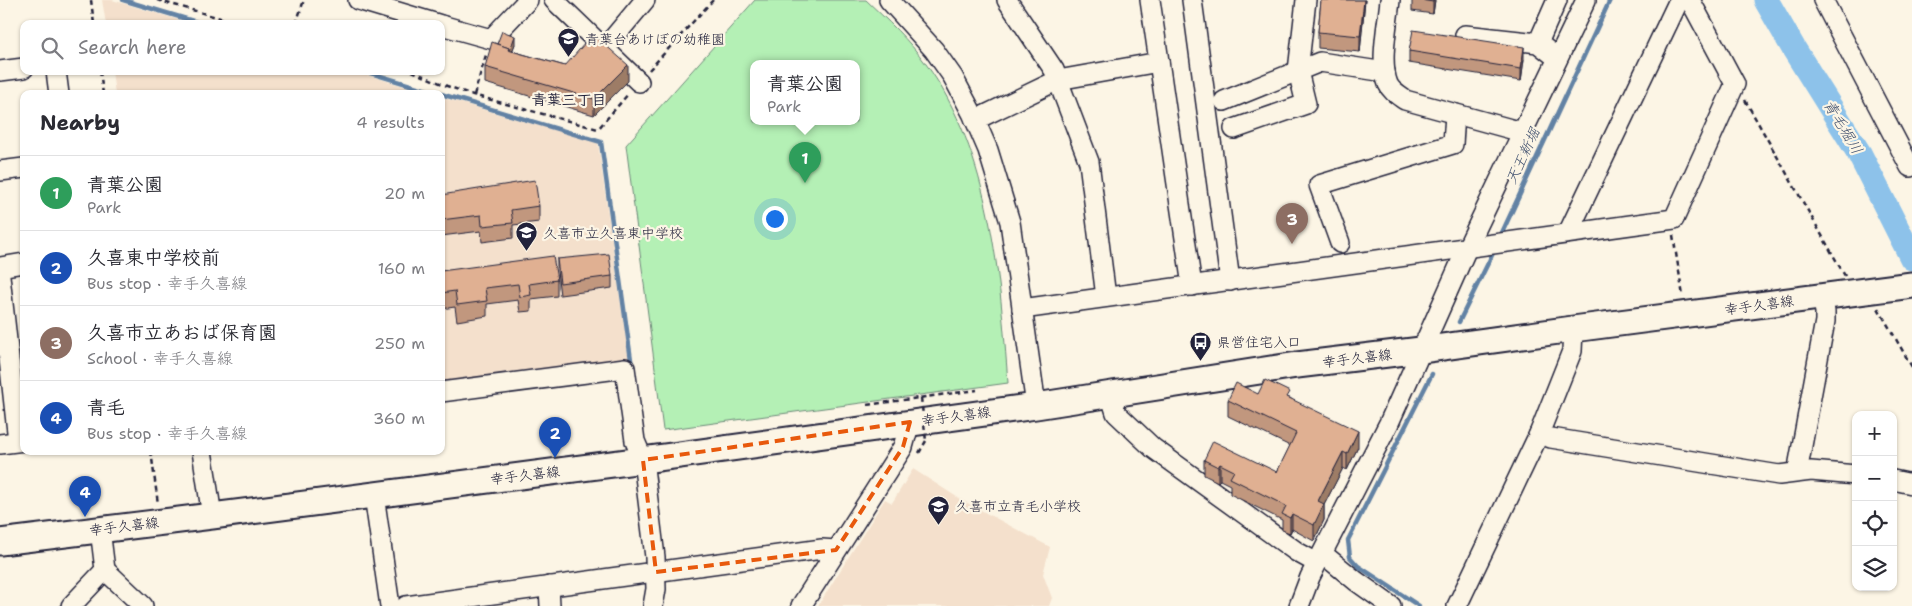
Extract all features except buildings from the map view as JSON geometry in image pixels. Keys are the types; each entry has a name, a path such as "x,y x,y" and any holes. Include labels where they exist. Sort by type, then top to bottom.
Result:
{"main road":[{"name":"幸手久喜線","path":"0,542 643,460 1036,406 1297,365 1686,315 1822,295 1877,297 1912,285"}],"street":[{"path":"358,0 408,7 431,20"},
{"path":"445,26 491,39 528,0"},
{"path":"554,0 639,82"},
{"path":"605,48 645,0"},
{"path":"889,0 934,50 953,77 988,150 1010,222 1036,406"},
{"path":"1007,0 1054,70 1090,162 1106,297"},
{"path":"1150,0 1192,286"},
{"path":"1192,0 1230,281"},
{"path":"1234,129 1306,104 1298,71 1306,0"},
{"path":"1390,0 1384,55 1388,84 1394,92 1405,100 1522,132"},
{"path":"1538,43 1557,0"},
{"path":"1299,606 1350,496 1389,423 1421,350 1475,245 1522,132 1586,0"},
{"path":"1568,233 1679,0"},
{"path":"1022,309 1674,219 1735,84 1690,0"},
{"path":"1823,0 1910,168"},
{"path":"1465,35 1538,43 1558,58"},
{"path":"975,120 1058,80 1159,62"},
{"path":"1224,101 1320,62 1385,72"},
{"path":"0,71 20,68"},
{"path":"57,75 58,90"},
{"path":"1340,243 1319,185 1453,144 1455,114"},
{"path":"0,171 20,168"},
{"path":"0,267 20,264"},
{"path":"0,276 14,442"},
{"path":"1799,472 1799,462 1825,321 1826,312 1822,295"},
{"path":"1457,606 1539,434 1572,350 1573,329"},
{"path":"445,391 625,368 635,441 643,460 656,572 653,606"},
{"path":"1110,394 1116,413 1153,448 1297,552 1320,558 1391,606"},
{"path":"801,606 903,447 910,422"},
{"path":"1539,434 1551,438 1780,475 1820,471 1852,475"},
{"path":"203,455 212,516"},
{"path":"1897,481 1912,484"},
{"path":"374,495 390,606"},
{"path":"100,529 105,570 143,606"},
{"path":"406,606 822,549 836,550"},
{"path":"71,606 105,570"},
{"path":"549,586 550,606"}],"path":[{"path":"91,0 94,20"},
{"path":"157,0 228,20"},
{"path":"297,20 304,0"},
{"path":"421,75 474,95 598,129 713,0"},
{"path":"474,95 491,39"},
{"path":"101,75 102,90"},
{"path":"1735,84 1845,277"},
{"path":"1674,219 1672,227 1684,300"},
{"path":"1877,297 1912,367"},
{"path":"867,405 977,390"},
{"path":"921,398 926,441"},
{"path":"152,455 158,504"}],"highlighted area":[{"path":"910,422 903,447 836,550 656,572 643,460"}],"shaded area":[{"path":"102,0 112,0 180,20 105,20"},
{"path":"113,75 367,75 417,90 114,90"},
{"name":"久喜市立久喜東中学校","path":"445,98 598,143 629,360 445,386"},
{"name":"久喜市立青毛小学校","path":"913,469 960,499 1050,547 1043,574 1052,598 1049,606 818,606 885,499 892,503"}],"green space":[{"path":"755,0 866,0 905,38 926,64 948,99 965,136 978,176 996,259 1008,383 663,430 626,145"}],"waterway":[{"path":"123,0 190,20"},
{"name":"天王新堀","path":"1500,237 1610,0"},
{"name":"青毛堀川","path":"1766,0 1794,49 1859,153 1912,258"},
{"path":"377,75 427,90"},
{"path":"445,95 601,142 632,367"},
{"name":"天王新堀","path":"1459,322 1495,249"},
{"name":"天王新堀","path":"1419,606 1358,566 1350,557 1348,540 1432,374"}],"place":[{"name":"青葉台あけぼの幼稚園","path":"569,58"},
{"name":"青葉公園","path":"805,183"},
{"name":"久喜市立あおば保育園","path":"1292,244"},
{"name":"久喜市立久喜東中学校","path":"527,252"},
{"name":"県営住宅入口","path":"1201,361"},
{"name":"久喜東中学校前","path":"555,458"},
{"name":"青毛","path":"85,517"},
{"name":"久喜市立青毛小学校","path":"939,525"}],"district":[{"name":"青葉三丁目","path":"569,100"}]}
